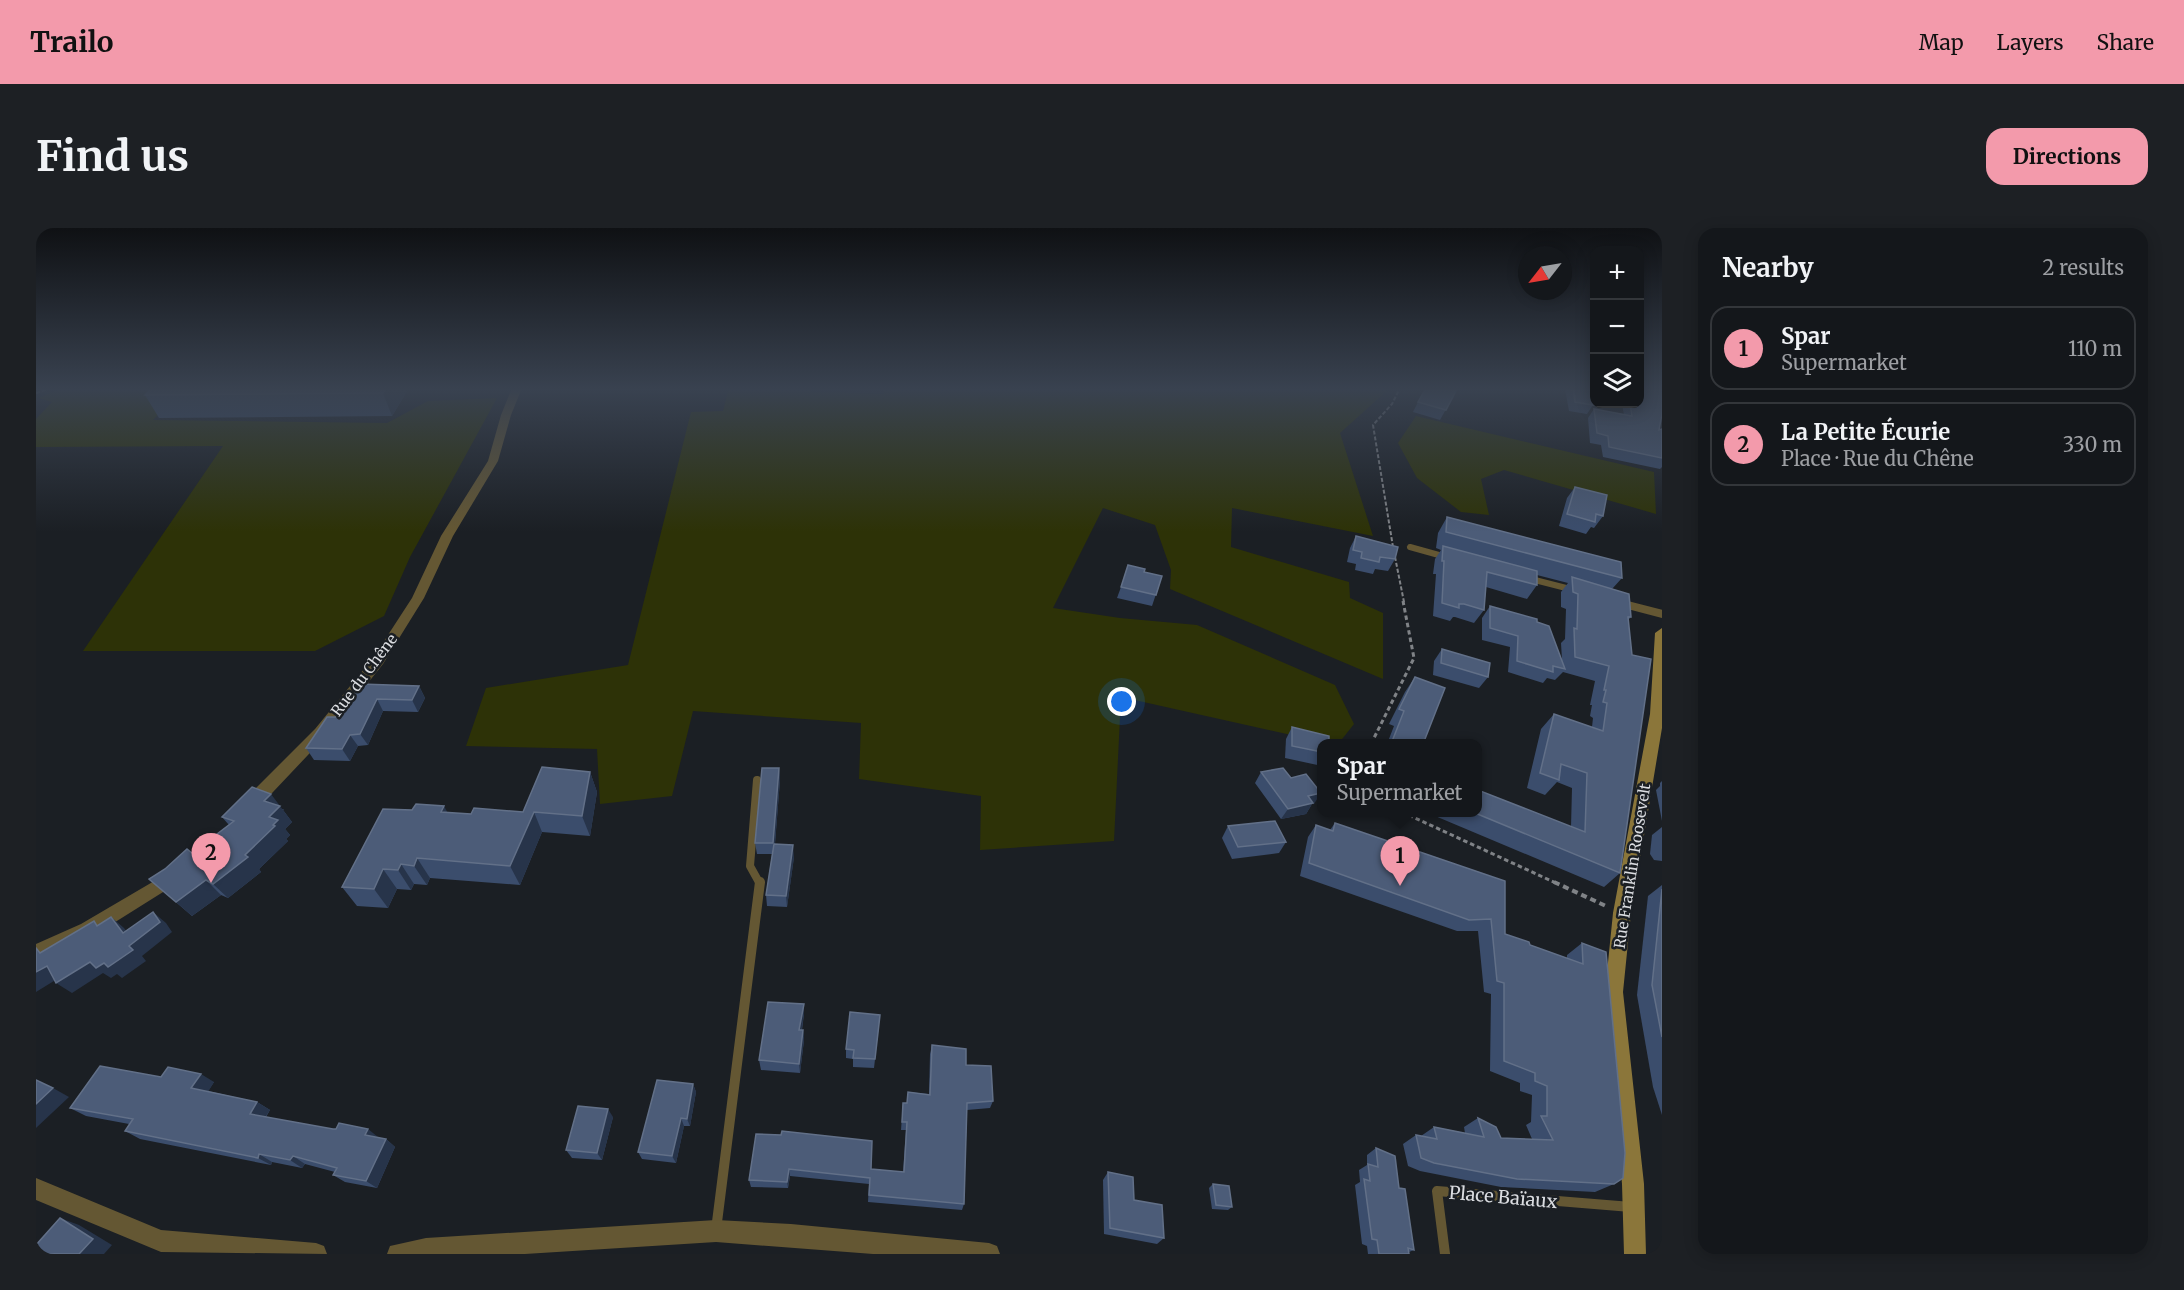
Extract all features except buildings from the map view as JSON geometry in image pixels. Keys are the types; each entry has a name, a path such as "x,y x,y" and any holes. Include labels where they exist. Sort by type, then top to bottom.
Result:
{"main road":[{"name":"Rue Franklin Roosevelt","path":"1633,1207 1632,1173 1614,992 1622,913 1657,714 1662,633"},
{"path":"1633,1207 1635,1254"}],"street":[{"name":"Rue du Chêne","path":"236,818 320,733 378,661 418,598 447,536 493,461 500,436"},
{"path":"36,953 87,930 181,870"},
{"path":"36,1189 161,1241 316,1254"},
{"path":"398,1254 426,1248 716,1231 791,1234 989,1254"}],"lane":[{"path":"1410,547 1451,558"},
{"path":"1515,575 1583,593"},
{"path":"1617,602 1662,614"},
{"path":"716,1231 760,881 750,866 757,780"},
{"name":"Place Baïaux","path":"1445,1254 1437,1191 1633,1207"}],"path":[{"path":"1374,739 1414,658 1395,563 1375,436"},
{"path":"1411,817 1622,913"}],"green space":[{"path":"36,436 476,436 410,557 384,616 315,651 83,651 223,446 36,447"},
{"path":"685,436 1341,436 1373,536 1232,508 1231,547 1349,582 1350,598 1383,613 1383,679 1170,589 1171,570 1155,525 1103,508 1053,608 1120,618 1197,625 1335,685 1354,724 1342,739 1317,741 1121,697 1114,841 980,850 981,796 859,779 861,723 693,711 672,796 600,804 597,749 466,746 486,688 628,665"},
{"path":"1403,436 1500,436 1654,472 1656,514 1504,470 1481,479 1489,515 1461,512 1417,478 1398,443"}],"place":[{"name":"La Petite Écurie","path":"211,883"},
{"name":"Spar","path":"1400,886"}]}
